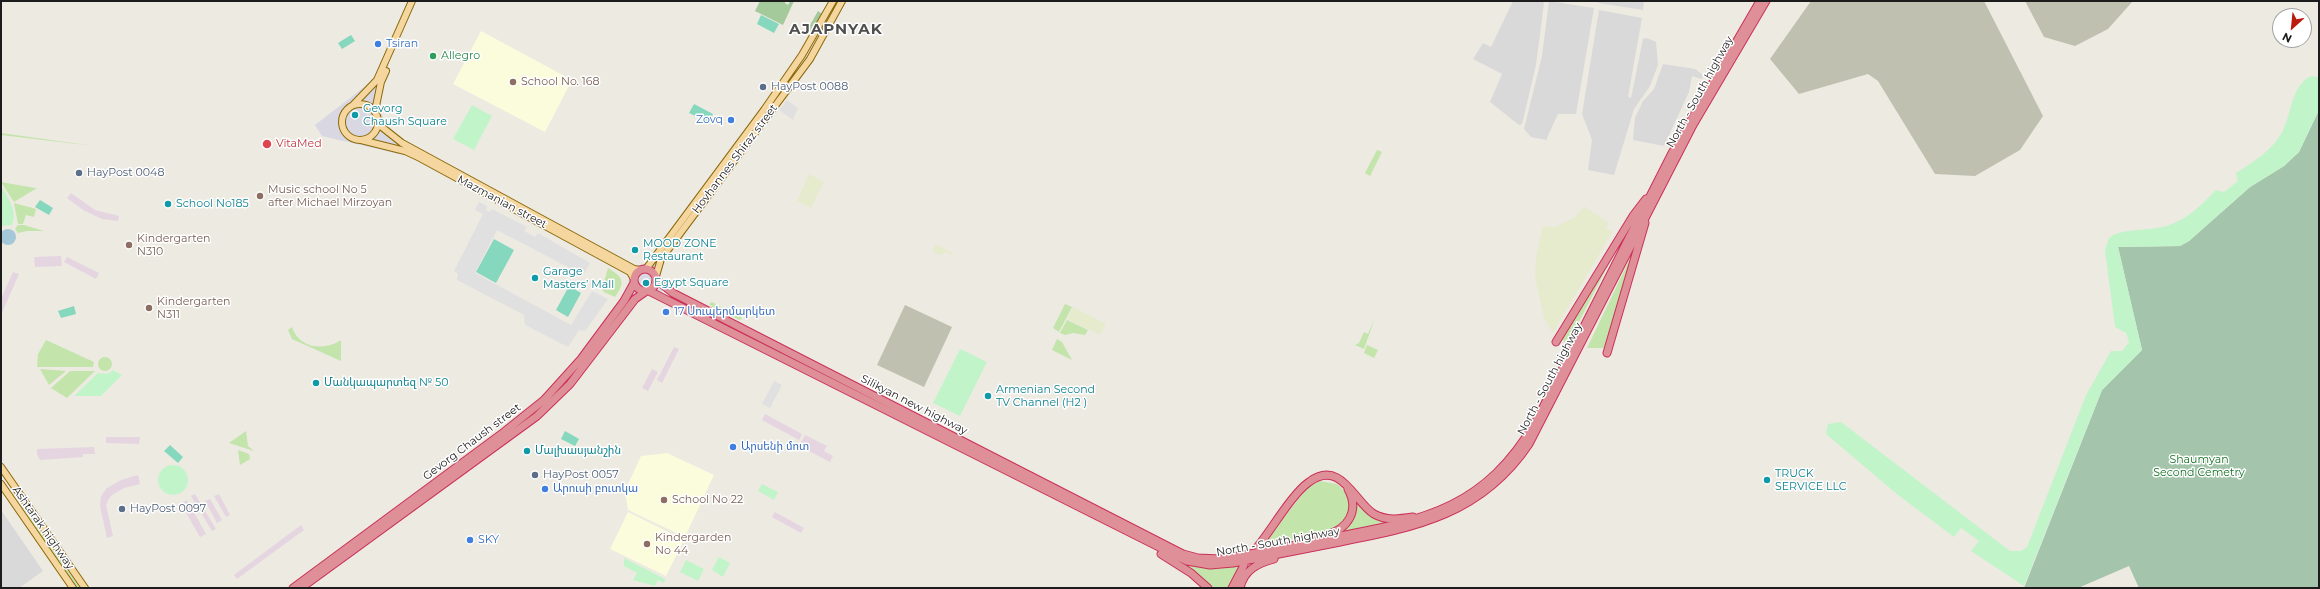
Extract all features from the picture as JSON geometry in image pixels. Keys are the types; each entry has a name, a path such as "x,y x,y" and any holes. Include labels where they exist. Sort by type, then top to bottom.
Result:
{"highway":[{"name":"North - South highway","path":"1108,521 1179,558 1202,564 1232,563 1417,526 1447,514 1474,499 1504,474 1524,451 1650,196 1713,79 1760,1"},
{"name":"North - South highway","path":"1585,330 1693,125 1766,1"},
{"path":"1556,342 1636,210 1650,196"},
{"path":"1607,353 1645,227 1646,214"},
{"path":"644,269 656,278 656,286 647,292 638,289 634,281 644,269"},
{"name":"Silikyan new highway","path":"656,278 670,292 1096,512 1108,521"},
{"name":"Gevorg Chaush street","path":"293,588 538,405 571,371 624,301 634,281"},
{"name":"Silikyan new highway","path":"647,292 1164,545"},
{"name":"Gevorg Chaush street","path":"304,586 537,416 570,384 633,302 647,292"},
{"name":"North - South highway","path":"1164,545 1190,556 1213,559 1397,525 1431,514 1469,496 1505,466 1528,434 1559,382"},
{"path":"1258,546 1300,490 1309,481 1322,476 1340,480 1349,485 1369,511 1382,518 1399,519 1431,514"},
{"path":"1298,544 1338,531 1347,523 1352,514 1353,503 1348,489 1340,480"},
{"path":"1108,521 1178,564 1208,588"},
{"path":"1240,588 1244,578 1256,565 1311,548"},
{"path":"1232,588 1244,565"}],"main road":[{"path":"412,1 377,80 344,114 343,126 349,136 361,140 374,133 378,124 375,112 381,82 416,1"},
{"name":"Hovhannes Shiraz street","path":"644,269 764,110 802,55 833,1"},
{"name":"Hovhannes Shiraz street","path":"656,278 661,259 810,59 842,1"},
{"path":"353,105 365,105 375,112"},
{"name":"Mazmanian street","path":"378,124 402,143 627,265 644,269"},
{"name":"Mazmanian street","path":"361,140 405,151 420,158 630,272 634,281"},
{"name":"Ashtarak highway","path":"1,467 85,588"},
{"name":"Ashtarak highway","path":"1,484 73,588"},
{"path":"13,501 21,496"}],"shaded area":[{"path":"1513,1 1542,1 1544,3 1536,65 1522,124 1519,125 1490,102 1502,74 1473,59 1483,43 1491,47"},
{"path":"1549,1 1594,8 1576,114 1558,114 1546,140 1531,137 1524,129 1542,56"},
{"path":"1598,1 1644,1 1643,10 1598,3"},
{"path":"1811,1 1984,1 2043,116 2020,150 1975,176 1935,174 1878,81 1868,74 1799,94 1770,59"},
{"path":"2025,1 2133,1 2108,29 2075,46 2044,37"},
{"path":"1599,10 1642,18 1628,97 1631,98 1643,39 1647,38 1656,42 1658,65 1650,86 1634,109 1614,175 1588,170 1592,140 1582,114"},
{"name":"School No. 168","path":"481,31 572,80 545,132 453,84"},
{"path":"1663,64 1695,69 1703,75 1702,79 1692,76 1689,92 1664,146 1633,140 1635,118 1643,101 1654,89"},
{"name":"Gevorg Chaush Square","path":"376,78 384,82 379,105 385,124 405,142 399,154 322,136 315,125"},
{"path":"787,100 798,108 793,120 779,110"},
{"path":"809,174 824,182 811,208 797,201"},
{"path":"71,193 95,210 119,216 118,221 102,219 83,210 67,198"},
{"path":"479,202 487,206 486,210 490,212 492,209 527,227 524,231 535,237 538,233 590,263 583,275 497,230 475,273 571,325 592,291 608,299 585,331 579,330 568,347 525,325 524,315 457,280 458,274 454,271 483,214 475,210"},
{"path":"1584,206 1609,223 1606,229 1613,231 1553,333 1544,318 1535,278 1536,256 1543,226 1555,227 1575,217"},
{"path":"936,244 953,253 952,255 946,252 940,255 932,251"},
{"path":"61,256 62,266 35,267 34,257"},
{"path":"67,257 99,273 96,279 64,262"},
{"name":"Egypt Square","path":"651,258 662,265 660,279 665,286 659,297 646,296 639,302 626,291 630,276 622,268 625,260 637,266 645,264"},
{"path":"13,272 19,274 1,315 1,299"},
{"path":"905,305 952,327 924,387 877,365"},
{"path":"1073,307 1106,324 1100,335 1067,319"},
{"path":"674,347 679,349 662,383 657,380"},
{"path":"652,369 658,372 648,391 642,388"},
{"path":"774,381 782,385 770,408 762,404"},
{"path":"765,414 802,434 799,440 762,420"},
{"path":"805,435 827,446 824,451 833,456 830,462 799,446"},
{"path":"106,437 140,437 139,444 106,443"},
{"path":"94,447 95,454 83,454 83,457 40,460 37,454 37,449"},
{"name":"School No 22","path":"667,453 714,475 685,537 628,510 625,491 641,456"},
{"path":"138,475 140,484 124,488 112,495 108,500 106,505 113,536 107,538 100,506 101,496 107,488 121,480"},
{"path":"195,494 216,529 212,531 191,496"},
{"path":"219,494 230,515 226,517 214,496"},
{"path":"210,499 222,520 217,523 205,501"},
{"path":"187,500 206,534 200,537 181,504"},
{"path":"1,510 43,571 19,588 1,588"},
{"name":"Kindergarden No 44","path":"628,512 684,540 666,576 610,549"},
{"path":"775,512 804,528 801,533 772,517"},
{"path":"301,525 304,530 237,579 234,575"}],"green space":[{"path":"760,1 785,1 788,5 790,1 794,1 783,25 755,11"},
{"path":"818,11 822,14 810,36 809,27"},
{"path":"761,15 779,24 774,33 757,24"},
{"path":"351,35 355,41 342,49 338,43"},
{"path":"2311,76 2319,77 2319,110 2299,152 2284,166 2250,187 2189,241 2180,246 2118,247 2142,350 2102,390 2024,586 1971,551 1979,541 1961,528 1954,537 1898,495 1826,434 1828,424 1841,422 2010,551 2021,551 2027,547 2086,395 2111,351 2122,351 2129,342 2126,333 2115,327 2105,250 2109,238 2121,232 2162,227 2176,222 2194,210 2216,190 2224,192 2238,181 2236,173 2261,156 2277,140 2285,127 2295,94 2304,81"},
{"path":"694,104 713,114 709,122 689,113"},
{"path":"472,105 492,116 474,150 453,139"},
{"name":"Shaumyan Second Cemetry","path":"2319,110 2319,587 2139,588 2129,566 2078,588 2024,588 2102,390 2142,350 2118,247 2180,246 2189,241 2250,187 2284,166 2299,152"},
{"path":"1,133 94,146 1,135"},
{"path":"1377,150 1382,152 1370,176 1365,173"},
{"path":"1,182 35,188 37,188 14,202"},
{"path":"1,186 13,210 14,220 12,225 1,226"},
{"path":"40,200 53,208 49,215 35,207"},
{"path":"14,203 36,209 34,217 26,215 23,224 18,224"},
{"path":"18,225 24,225 44,231 27,231 18,233 15,229"},
{"path":"1626,231 1568,343 1564,342 1562,337"},
{"path":"494,239 514,250 496,283 476,272"},
{"path":"1637,244 1608,340 1604,348 1587,348"},
{"path":"608,268 620,277 622,284 615,297 604,292 602,289"},
{"path":"569,286 581,293 568,317 556,310"},
{"path":"670,296 766,345 770,349 669,298"},
{"path":"712,302 741,317 742,319 739,320 711,306 709,304"},
{"path":"1065,304 1072,307 1059,332 1053,328"},
{"path":"74,306 76,314 61,318 58,311"},
{"path":"1375,318 1364,349 1355,345 1359,343 1364,332 1368,334"},
{"path":"1067,320 1088,330 1085,335 1073,333 1065,335 1060,333"},
{"path":"292,327 300,340 313,346 328,346 341,340 341,361 292,339 288,330"},
{"path":"1057,339 1062,342 1072,360 1052,350"},
{"path":"46,340 94,362 93,367 37,367 38,354"},
{"path":"1367,345 1378,350 1374,358 1364,353"},
{"path":"960,349 987,362 960,416 933,403"},
{"path":"105,357 110,359 112,364 110,369 105,371 100,369 98,364 100,359"},
{"path":"40,369 66,371 49,385"},
{"path":"113,370 122,375 101,396 74,396 98,373 108,374"},
{"path":"70,371 95,371 67,398 51,388"},
{"path":"246,431 248,446 254,451 229,443"},
{"path":"565,431 579,439 575,446 561,439"},
{"path":"170,445 183,457 178,463 164,451"},
{"path":"238,450 249,454 250,459 240,465"},
{"path":"173,465 184,469 188,480 184,491 173,495 162,491 158,480 162,469"},
{"path":"1320,481 1337,484 1347,493 1350,500 1348,516 1340,526 1325,532 1263,545 1308,487"},
{"path":"762,484 778,492 774,500 758,491"},
{"path":"1356,502 1370,515 1386,522 1345,531 1355,514"},
{"path":"22,506 80,588 76,588"},
{"path":"719,557 730,563 723,577 712,570"},
{"path":"624,558 665,579 664,583 658,580 655,586 633,580 637,573 624,566"},
{"path":"686,560 704,569 698,581 680,572"},
{"path":"1183,565 1214,569 1239,566 1227,588 1210,588"}],"water":[{"path":"5,229 11,229 16,234 14,243 11,245 5,245 0,240 0,234"}],"place":[{"name":"Tsiran","path":"378,44"},
{"name":"Allegro","path":"433,56"},
{"name":"School No. 168","path":"513,82"},
{"name":"HayPost 0088","path":"763,87"},
{"name":"Gevorg Chaush Square","path":"355,115"},
{"name":"Zovq","path":"731,120"},
{"name":"VitaMed","path":"267,144"},
{"name":"HayPost 0048","path":"79,173"},
{"name":"Music school No 5 after Michael Mirzoyan","path":"260,196"},
{"name":"School No185","path":"168,204"},
{"name":"Kindergarten N310","path":"129,245"},
{"name":"MOOD ZONE Restaurant","path":"635,250"},
{"name":"Garage Masters’ Mall","path":"535,278"},
{"name":"Egypt Square","path":"646,283"},
{"name":"Kindergarten N311","path":"149,308"},
{"name":"17 Սուպերմարկետ","path":"666,312"},
{"name":"Մանկապարտեզ № 50","path":"316,383"},
{"name":"Armenian Second TV Channel (H2 )","path":"988,396"},
{"name":"Արսենի մոտ","path":"733,447"},
{"name":"Մալխասյանշին","path":"527,451"},
{"name":"HayPost 0057","path":"535,475"},
{"name":"TRUCK SERVICE LLC","path":"1767,480"},
{"name":"Արուսի բուտկա","path":"545,489"},
{"name":"School No 22","path":"664,500"},
{"name":"HayPost 0097","path":"122,509"},
{"name":"SKY","path":"470,540"},
{"name":"Kindergarden No 44","path":"647,544"}],"district":[{"name":"AJAPNYAK","path":"836,30"}]}
